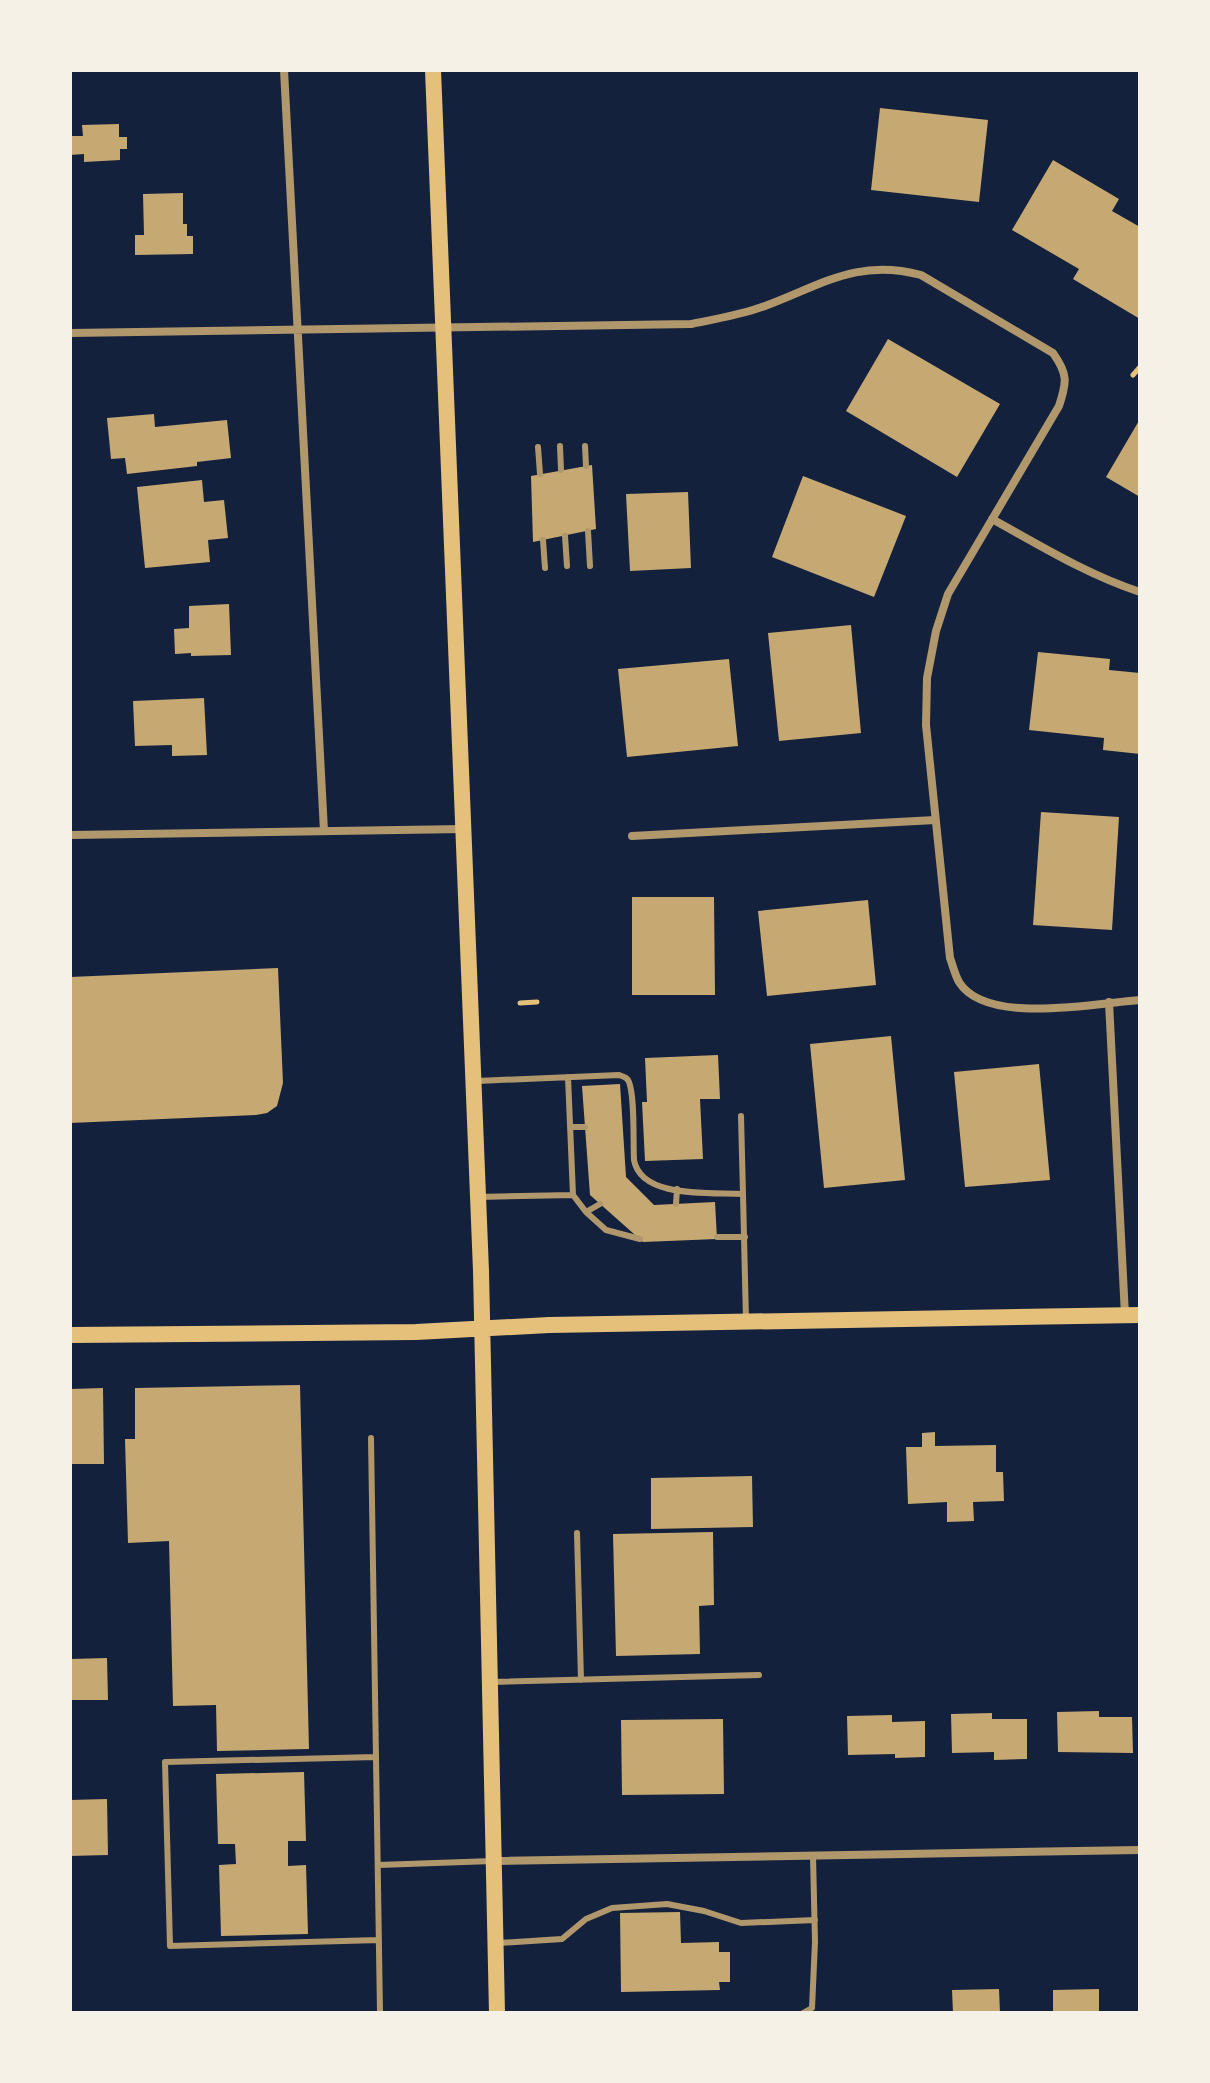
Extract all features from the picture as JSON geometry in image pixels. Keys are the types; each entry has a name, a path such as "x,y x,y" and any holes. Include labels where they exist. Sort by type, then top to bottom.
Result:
{"main road":[{"path":"433,70 478,1197 497,2013"},
{"path":"70,1335 416,1332 746,1322 1132,1316"}],"street":[{"path":"284,70 324,831"},
{"path":"70,333 691,324 763,307 841,275 874,268 898,269 921,275 1053,353 1063,367 1066,385 1059,406 948,594 936,631 927,678 926,725 950,958 960,984 979,999 997,1006 1017,1010 1140,1000"},
{"path":"992,519 1081,568 1140,592"},
{"path":"632,836 935,820"},
{"path":"70,835 464,829"},
{"path":"1109,1002 1132,1316"},
{"path":"493,1861 1140,1850"}],"lane":[{"path":"560,446 561,470"},
{"path":"585,446 586,466"},
{"path":"538,447 540,474"},
{"path":"588,531 590,566"},
{"path":"565,536 567,566"},
{"path":"543,540 545,568"},
{"path":"568,1077 573,1195 606,1230 640,1239"},
{"path":"473,1082 624,1077 628,1081 634,1160 642,1179 655,1186 743,1194"},
{"path":"741,1116 746,1322"},
{"path":"622,1124 632,1125"},
{"path":"571,1127 585,1127"},
{"path":"634,1185 642,1179"},
{"path":"676,1204 677,1189"},
{"path":"478,1197 573,1195"},
{"path":"586,1212 600,1204"},
{"path":"717,1237 745,1237"},
{"path":"371,1438 380,2013"},
{"path":"577,1533 581,1680"},
{"path":"489,1682 759,1675"},
{"path":"376,1757 165,1762 170,1946 379,1940"},
{"path":"803,2013 812,2008 815,1920 813,1856"},
{"path":"378,1865 493,1861"},
{"path":"495,1943 562,1939 586,1919 612,1908 667,1904 704,1911 741,1923 815,1920"}],"path":[{"path":"1133,375 1140,367"},
{"path":"520,1003 537,1002"}],"building":[{"path":"880,108 988,120 979,202 871,190"},
{"path":"119,124 119,137 127,137 127,149 120,149 120,160 84,162 84,154 70,155 70,136 83,136 82,125"},
{"path":"1053,160 1119,199 1112,211 1140,227 1140,319 1073,279 1079,269 1012,230"},
{"path":"183,193 183,224 187,224 187,236 193,236 193,254 135,255 135,235 144,235 143,194"},
{"path":"888,339 1000,404 957,477 846,411"},
{"path":"154,414 155,427 227,420 231,458 197,462 197,466 127,474 125,458 111,459 107,418"},
{"path":"1140,419 1140,497 1106,477"},
{"path":"592,465 596,529 533,542 531,476"},
{"path":"803,476 906,516 874,597 772,557"},
{"path":"202,480 204,502 224,500 228,538 208,540 210,562 145,568 137,487"},
{"path":"688,492 691,568 630,571 626,494"},
{"path":"229,604 231,655 175,654 174,629 189,628 189,606"},
{"path":"851,625 861,733 779,741 768,633"},
{"path":"1038,652 1110,659 1109,670 1140,673 1140,754 1103,750 1104,738 1029,730"},
{"path":"729,659 738,746 627,757 618,669"},
{"path":"204,698 207,755 172,756 172,745 135,746 133,701"},
{"path":"1041,812 1119,817 1112,930 1033,925"},
{"path":"632,897 714,897 715,995 632,995"},
{"path":"868,900 876,985 767,996 758,911"},
{"path":"278,968 283,1083 277,1106 267,1113 256,1115 70,1123 70,977"},
{"path":"891,1036 905,1180 824,1188 810,1044"},
{"path":"718,1055 720,1099 700,1099 703,1159 645,1161 642,1102 647,1102 645,1058"},
{"path":"1039,1064 1050,1180 965,1187 954,1072"},
{"path":"620,1084 626,1177 654,1205 715,1202 717,1239 643,1242 590,1195 582,1086"},
{"path":"300,1385 309,1749 217,1751 216,1705 173,1706 169,1541 128,1543 125,1439 135,1439 135,1388"},
{"path":"103,1388 104,1464 70,1464 70,1389"},
{"path":"935,1432 935,1446 996,1445 996,1472 1003,1472 1004,1501 973,1502 974,1521 947,1522 947,1502 908,1504 906,1447 922,1447 922,1433"},
{"path":"752,1476 753,1527 651,1529 651,1478"},
{"path":"713,1532 714,1605 699,1606 700,1654 616,1656 613,1534"},
{"path":"107,1658 108,1700 70,1700 70,1659"},
{"path":"1099,1711 1099,1717 1132,1717 1133,1753 1058,1752 1057,1712"},
{"path":"992,1713 992,1719 1027,1719 1027,1759 994,1760 994,1752 952,1753 951,1714"},
{"path":"892,1715 892,1722 925,1721 925,1757 848,1755 847,1716"},
{"path":"723,1719 724,1794 622,1795 621,1720"},
{"path":"304,1772 306,1841 288,1841 288,1866 306,1865 308,1934 221,1936 219,1865 236,1864 235,1844 218,1844 216,1774"},
{"path":"107,1799 108,1855 70,1856 70,1800"},
{"path":"680,1912 681,1943 719,1942 719,1952 730,1952 730,1982 719,1982 720,1990 621,1992 620,1913"},
{"path":"999,1989 1000,2013 953,2013 952,1990"},
{"path":"1099,1989 1099,2013 1053,2013 1053,1990"}]}
